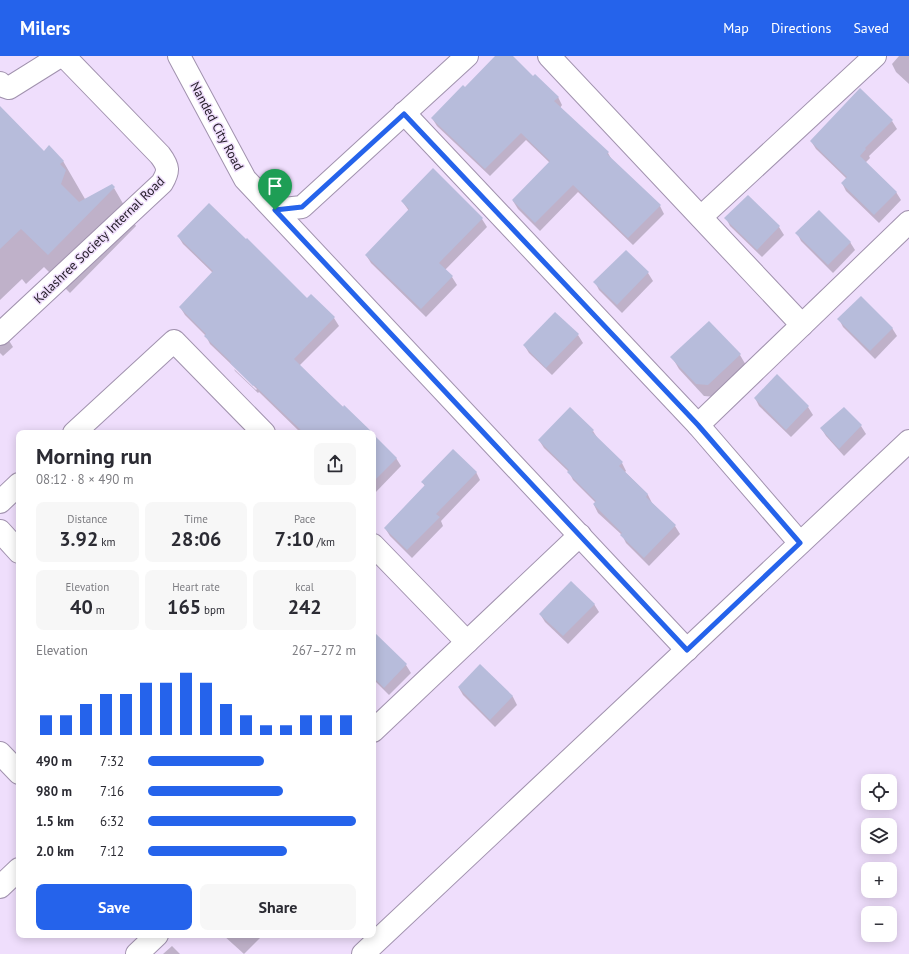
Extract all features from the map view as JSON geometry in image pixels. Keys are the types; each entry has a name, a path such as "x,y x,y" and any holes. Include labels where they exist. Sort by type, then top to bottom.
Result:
{"street":[{"name":"Nanded City Road","path":"179,56 246,179 687,650"},
{"path":"275,210 302,207 467,56"},
{"path":"549,56 802,325"},
{"path":"701,217 875,56"},
{"name":"Kalashree Society Internal Road","path":"0,83 6,88 13,87 57,58 63,57 160,155 166,163 167,174 162,183 0,334"},
{"path":"404,114 698,425 800,543"},
{"path":"698,425 909,222"},
{"path":"77,430 174,341 261,430"},
{"path":"363,954 909,441"},
{"path":"0,502 16,487"},
{"path":"0,531 16,549"},
{"path":"376,728 580,535"},
{"path":"376,549 467,642"},
{"path":"0,753 16,771"},
{"path":"0,886 16,872"},
{"path":"137,954 154,938"}],"building":[{"path":"495,56 513,56 533,76 535,74 559,97 554,101 609,152 607,154 661,205 628,238 573,185 535,223 512,200 550,161 521,133 485,169 431,118 463,85 465,87"},
{"path":"860,88 893,120 865,148 866,149 860,156 897,192 874,215 841,183 847,177 810,141"},
{"path":"0,106 44,151 49,145 64,161 60,164 66,170 61,184 79,202 112,184 115,187 48,255 21,229 0,249"},
{"path":"433,168 483,218 439,263 453,276 421,309 365,255 409,209 401,201"},
{"path":"748,195 780,226 757,250 724,218"},
{"path":"209,203 246,239 247,238 307,298 311,294 335,317 294,359 343,407 344,405 370,430 301,430 230,363 231,362 204,336 206,334 179,307 213,271 177,236"},
{"path":"819,210 851,242 828,265 795,233"},
{"path":"626,250 649,272 617,305 593,282"},
{"path":"861,296 893,328 870,351 837,319"},
{"path":"555,312 579,334 546,368 523,345"},
{"path":"709,321 741,354 708,385 696,384 670,357"},
{"path":"777,374 809,406 786,430 754,398"},
{"path":"570,407 594,430 592,432 623,462 619,466 648,494 646,497 676,525 644,558 620,535 622,533 593,504 596,501 567,472 569,470 538,440"},
{"path":"844,407 862,425 839,449 820,428"},
{"path":"376,437 397,458 376,479"},
{"path":"453,449 477,472 436,514 440,517 407,550 384,528 425,485 421,482"},
{"path":"571,581 595,604 563,636 539,614"},
{"path":"376,634 407,664 384,688 376,680"},
{"path":"480,664 513,696 490,720 458,687"}],"route":[{"path":"404,114 698,425 800,543 687,650 275,210 302,207 404,114"}]}
